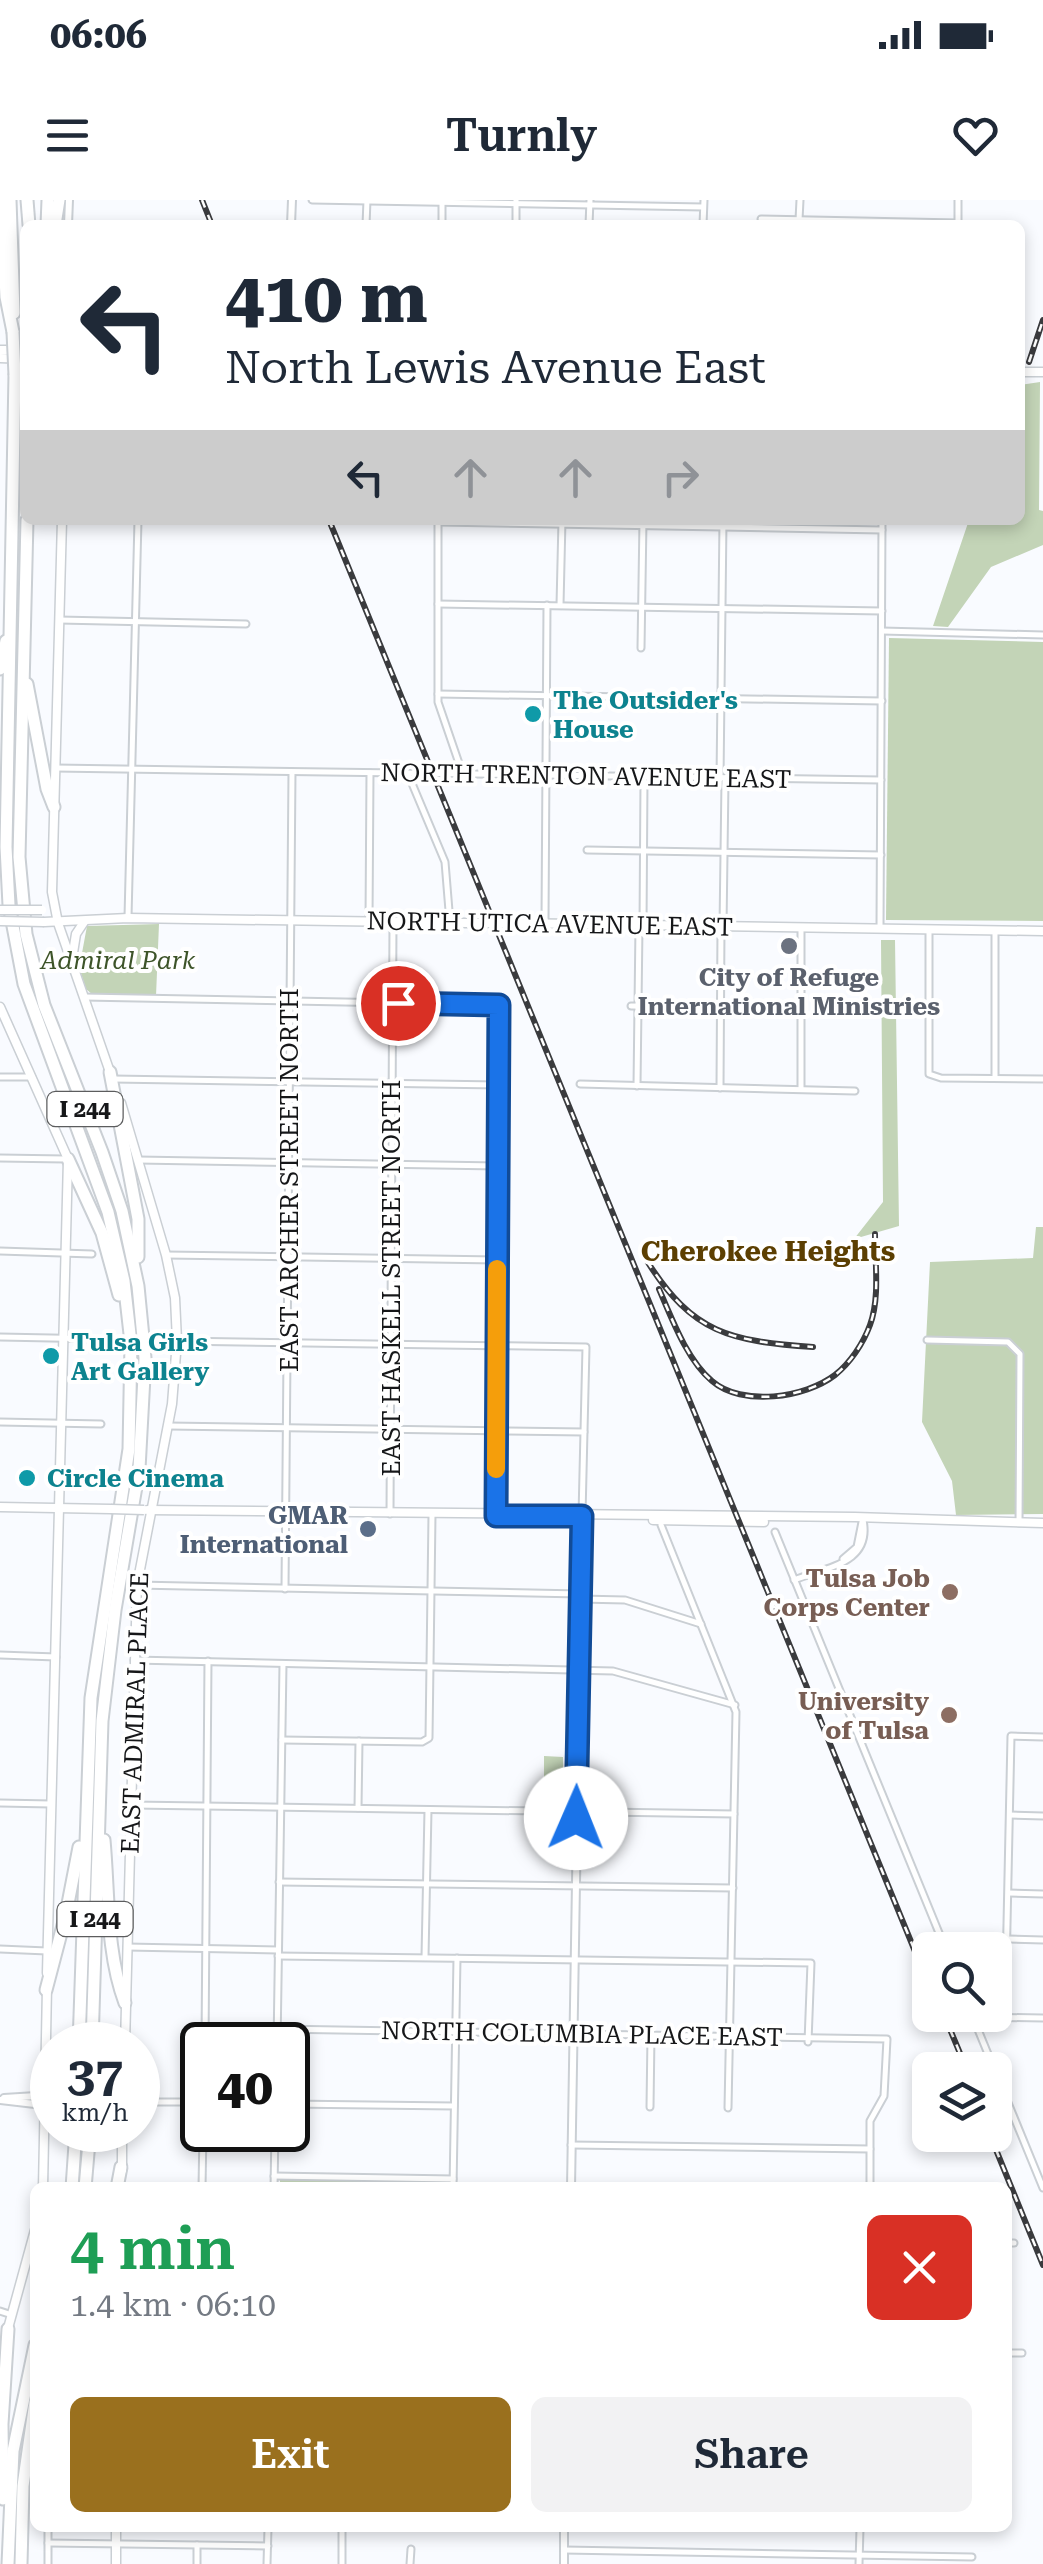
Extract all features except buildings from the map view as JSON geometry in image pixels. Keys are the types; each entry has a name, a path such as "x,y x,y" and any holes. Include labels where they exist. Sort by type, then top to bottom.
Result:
{"highway":[{"path":"0,200 6,296 14,332"},
{"name":"I 244","path":"10,200 16,375 6,847 12,934 33,1013 108,1212 124,1281 131,1343 129,1450 94,1670 80,2022"},
{"name":"I 244","path":"27,525 19,858 26,934 44,1005 114,1186 138,1286 144,1358 143,1434 109,1650 98,1793 93,2022"},
{"path":"0,669 12,618"},
{"path":"24,666 47,790 54,807"},
{"path":"112,1076 138,1219 138,1286"},
{"path":"68,1159 107,1246 131,1343"},
{"path":"98,1793 112,1935 125,2003"},
{"path":"46,1990 85,1818"},
{"path":"72,2182 74,2152"},
{"path":"86,2182 88,2152"},
{"path":"121,2182 122,2167"},
{"path":"8,2329 1,2477 8,2543"},
{"path":"8,2564 13,2451 30,2369"},
{"path":"20,2564 23,2486 30,2437"}],"main road":[{"name":"EAST ADMIRAL PLACE","path":"62,525 54,910 112,1076 166,1255 175,1298 177,1340 168,1426 147,1510 136,1584 125,2022"},
{"path":"0,910 54,910"},
{"name":"NORTH UTICA AVENUE EAST","path":"0,921 128,918 1043,931"},
{"path":"72,962 76,934 84,922"},
{"path":"0,1007 68,1159 47,2022"},
{"path":"0,1507 1043,1523"},
{"path":"43,2182 45,2152"},
{"path":"122,2152 122,2167"},
{"path":"0,2360 30,2248"},
{"path":"116,2532 116,2564"}],"street":[{"path":"312,200 704,203"},
{"path":"761,220 799,220 800,200"},
{"path":"128,918 138,525"},
{"path":"438,525 438,694 440,714 463,775"},
{"path":"560,605 562,525"},
{"path":"641,648 642,525"},
{"path":"720,1088 723,525"},
{"path":"750,525 882,530"},
{"path":"880,929 882,525"},
{"path":"438,604 882,611"},
{"path":"545,924 547,605"},
{"path":"59,620 246,624"},
{"path":"882,632 1043,636"},
{"path":"438,694 882,701"},
{"name":"NORTH TRENTON AVENUE EAST","path":"55,768 882,780"},
{"name":"EAST ARCHER STREET NORTH","path":"284,1588 292,772"},
{"path":"369,922 370,773"},
{"path":"408,774 446,862 450,923"},
{"path":"637,1086 635,1006 644,778"},
{"path":"587,850 881,855"},
{"name":"EAST HASKELL STREET NORTH","path":"390,1514 393,922"},
{"path":"800,928 801,1090"},
{"path":"929,929 927,1070 932,1076 1043,1079"},
{"path":"995,930 995,1078"},
{"path":"84,997 499,1005 496,1516"},
{"path":"635,1006 801,1009"},
{"path":"112,1076 498,1085"},
{"path":"0,1077 32,1077"},
{"path":"580,1084 855,1091"},
{"path":"0,1158 68,1159"},
{"path":"138,1160 498,1166"},
{"path":"0,1252 92,1254"},
{"path":"166,1255 497,1260"},
{"path":"0,1337 102,1339"},
{"path":"177,1340 586,1347 571,2182"},
{"path":"927,1340 1008,1342 1020,1354 1019,1522"},
{"path":"0,1422 100,1424"},
{"path":"168,1426 584,1432"},
{"path":"282,1740 428,1740 432,1515"},
{"path":"794,1580 850,1559 860,1551 864,1539 862,1520"},
{"path":"661,1525 735,1705 728,2108"},
{"path":"775,1532 938,1932"},
{"path":"136,1584 580,1596 625,1600 702,1624"},
{"path":"0,1656 56,1656"},
{"path":"134,1660 622,1672 735,1705"},
{"path":"205,2022 208,1661"},
{"path":"277,2022 283,1664"},
{"path":"1008,1932 1011,1736 1043,1737"},
{"path":"358,1809 359,1742"},
{"path":"0,1803 51,1804"},
{"path":"131,1805 734,1814"},
{"path":"425,1958 428,1810"},
{"path":"1010,1815 1043,1816"},
{"path":"280,1882 733,1888"},
{"path":"1010,1893 1043,1894"},
{"path":"1012,1941 1043,1940"},
{"path":"127,1947 425,1958 811,1964 808,2040"},
{"path":"0,1949 47,1950"},
{"path":"274,2176 453,2179 457,1958"},
{"path":"1012,2018 1043,2018"},
{"name":"NORTH COLUMBIA PLACE EAST","path":"310,2030 808,2040 887,2038 884,2096 872,2113 870,2149"},
{"path":"980,2032 1043,2188"},
{"path":"650,2107 651,2035"},
{"path":"0,2100 30,2097"},
{"path":"0,2100 30,2103"},
{"path":"310,2104 454,2106"},
{"path":"571,2145 870,2149 870,2182"},
{"path":"202,2182 203,2152"},
{"path":"274,2182 275,2152"},
{"path":"0,2312 12,2314"},
{"path":"1012,2353 1022,2353"},
{"path":"48,2532 48,2564"},
{"path":"268,2532 268,2564"},
{"path":"342,2532 342,2564"},
{"path":"564,2532 564,2564"},
{"path":"859,2564 860,2532"},
{"path":"48,2543 268,2546"},
{"path":"197,2544 197,2564"},
{"path":"410,2564 411,2549"},
{"path":"564,2550 972,2557"}],"green space":[{"path":"1040,382 1039,510 1043,511 1043,545 991,567 948,627 933,626 967,525 1025,525 1025,384"},
{"path":"889,638 1043,642 1043,921 886,920"},
{"name":"Admiral Park","path":"159,924 156,996 93,995 86,989 77,961 87,926"},
{"path":"881,940 895,940 899,1226 854,1239 883,1202"},
{"path":"1036,1227 1043,1227 1043,1514 956,1515 952,1481 922,1422 930,1262 1033,1258"},
{"path":"544,1756 563,1757 563,1785 544,1784"},
{"path":"280,2179 361,2180 361,2182"}],"railway":[{"path":"202,200 210,220"},
{"path":"1029,362 1043,320"},
{"path":"331,525 912,1944"},
{"path":"659,1289 688,1351 712,1381 725,1389 756,1397 791,1394 835,1375 864,1339 875,1303 875,1234"},
{"path":"647,1261 681,1304 716,1329 759,1341 813,1347"},
{"path":"951,2032 959,2052"},
{"path":"997,2152 1009,2182"},
{"path":"1012,2189 1043,2265"}],"slow traffic":[{"path":"496,1469 497,1269"}],"place":[{"name":"The Outsider's House","path":"533,714"},
{"name":"City of Refuge International Ministries","path":"789,946"},
{"name":"Tulsa Girls Art Gallery","path":"51,1356"},
{"name":"Circle Cinema","path":"27,1478"},
{"name":"GMAR International","path":"368,1529"},
{"name":"Tulsa Job Corps Center","path":"950,1592"},
{"name":"University of Tulsa","path":"949,1715"}],"district":[{"name":"Cherokee Heights","path":"768,1251"}],"route":[{"path":"398,1003 499,1005 496,1516 582,1516 576,1818"}]}
